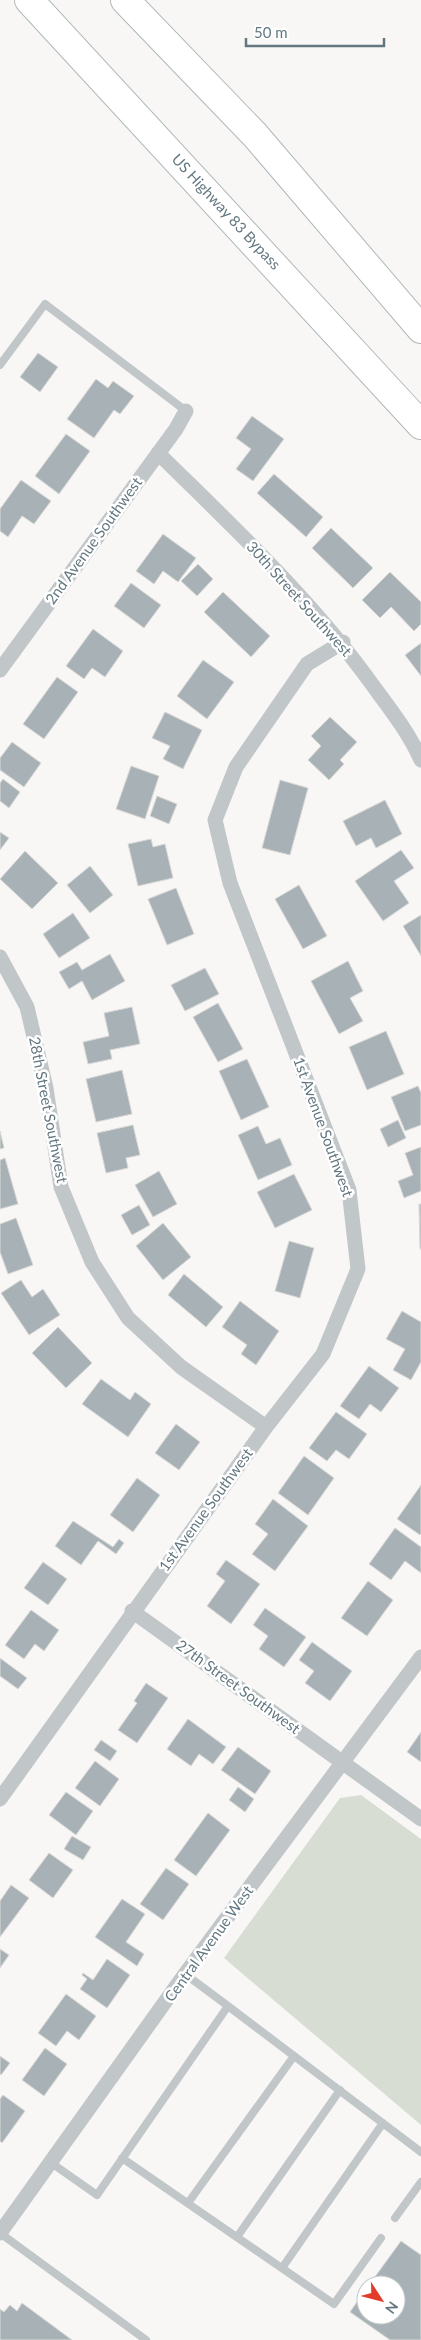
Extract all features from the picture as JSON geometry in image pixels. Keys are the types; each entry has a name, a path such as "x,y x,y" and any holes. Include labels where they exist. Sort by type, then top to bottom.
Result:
{"highway":[{"name":"US Highway 83 Bypass","path":"29,0 421,425"},
{"path":"125,0 255,134 421,329"}],"street":[{"name":"2nd Avenue Southwest","path":"0,670 158,453 186,411"},
{"name":"30th Street Southwest","path":"158,453 266,560 343,642 412,739 421,760"},
{"name":"1st Avenue Southwest","path":"0,1798 132,1610 266,1427 323,1354 358,1269 349,1190 230,883 216,820 236,767 307,664 343,642"},
{"name":"28th Street Southwest","path":"0,957 27,1007 46,1088 61,1187 92,1262 128,1318 181,1367 266,1427"},
{"name":"27th Street Southwest","path":"132,1610 421,1819"},
{"name":"Central Avenue West","path":"0,2233 186,1974 421,1657"}],"lane":[{"path":"0,365 45,304 186,411"},
{"path":"186,1974 421,2152"},
{"path":"50,2162 96,2195 228,2006"},
{"path":"188,2203 294,2056"},
{"path":"237,2237 340,2090"},
{"path":"282,2268 383,2123"},
{"path":"122,2158 334,2304 381,2238"},
{"path":"395,2218 421,2182"},
{"path":"0,2233 146,2340"}],"shaded area":[{"path":"361,1795 421,1839 421,2125 224,1958 340,1798"}],"building":[{"path":"38,353 58,367 40,392 20,377"},
{"path":"96,379 108,388 113,381 134,396 120,414 114,410 94,438 67,419"},
{"path":"252,416 284,439 253,481 236,469 251,449 236,438"},
{"path":"66,434 90,451 59,494 35,476"},
{"path":"274,474 323,517 306,537 257,493"},
{"path":"21,480 51,501 34,524 22,516 8,537 0,531 0,509"},
{"path":"331,528 373,568 353,588 312,548"},
{"path":"163,534 196,558 178,582 163,571 154,584 136,571"},
{"path":"198,564 213,579 197,596 181,581"},
{"path":"390,572 421,602 421,624 414,631 391,607 380,618 362,600"},
{"path":"131,583 161,605 144,628 114,606"},
{"path":"223,592 270,636 251,657 204,612"},
{"path":"93,629 123,651 105,677 92,668 84,679 66,666"},
{"path":"421,643 421,676 405,655"},
{"path":"203,660 234,682 207,719 177,696"},
{"path":"57,677 78,692 44,739 23,724"},
{"path":"165,712 202,730 183,769 163,759 170,746 152,738"},
{"path":"330,717 357,742 340,760 344,764 329,780 308,760 321,746 311,736"},
{"path":"12,742 41,763 24,787 0,770 0,758"},
{"path":"131,766 159,776 145,819 116,809"},
{"path":"3,779 20,792 9,808 0,801 0,783"},
{"path":"280,780 308,788 290,855 262,848"},
{"path":"157,796 177,804 169,824 150,816"},
{"path":"385,800 402,834 376,848 371,838 356,846 343,821"},
{"path":"0,832 9,838 0,850"},
{"path":"151,839 153,847 165,844 173,878 138,886 128,844"},
{"path":"401,850 414,868 394,881 409,903 383,921 355,881"},
{"path":"25,851 58,883 32,909 0,879"},
{"path":"90,866 113,895 90,913 67,885"},
{"path":"299,885 327,936 303,949 275,899"},
{"path":"176,888 194,934 167,945 148,899"},
{"path":"73,913 90,938 59,958 43,934"},
{"path":"421,915 421,956 403,926"},
{"path":"110,954 125,981 92,1000 82,981 69,989 59,972 77,962 82,970"},
{"path":"348,961 363,991 350,998 363,1021 339,1034 311,981"},
{"path":"205,968 219,994 185,1011 171,985"},
{"path":"218,1003 243,1049 218,1062 193,1017"},
{"path":"132,1007 140,1044 110,1050 112,1059 88,1064 83,1042 109,1036 104,1013"},
{"path":"386,1031 404,1074 367,1090 349,1047"},
{"path":"247,1059 269,1107 241,1120 219,1071"},
{"path":"122,1070 132,1114 96,1122 86,1079"},
{"path":"418,1086 421,1093 421,1125 405,1131 391,1097"},
{"path":"398,1120 406,1138 388,1147 380,1129"},
{"path":"133,1125 140,1155 126,1158 128,1168 106,1173 97,1133"},
{"path":"258,1126 266,1144 280,1138 292,1165 258,1180 238,1135"},
{"path":"0,1131 4,1148 0,1149"},
{"path":"421,1147 421,1191 404,1198 398,1181 413,1175 405,1153"},
{"path":"5,1158 18,1204 0,1209 0,1160"},
{"path":"159,1171 177,1204 153,1217 135,1185"},
{"path":"294,1174 312,1210 275,1228 257,1192"},
{"path":"419,1204 421,1204 421,1249 420,1249"},
{"path":"139,1205 150,1225 132,1235 121,1215"},
{"path":"16,1218 33,1265 8,1274 0,1252 0,1224"},
{"path":"163,1223 191,1257 163,1280 136,1246"},
{"path":"289,1241 314,1248 300,1298 275,1291"},
{"path":"184,1274 223,1307 206,1327 168,1295"},
{"path":"21,1280 32,1297 43,1289 60,1315 29,1335 1,1293"},
{"path":"240,1301 279,1331 256,1365 241,1354 247,1345 222,1327"},
{"path":"402,1311 421,1322 421,1362 411,1380 393,1370 405,1349 386,1339"},
{"path":"58,1327 92,1363 66,1388 32,1353"},
{"path":"369,1366 399,1388 381,1412 370,1404 359,1419 340,1406"},
{"path":"101,1379 130,1400 135,1392 151,1404 128,1437 82,1404"},
{"path":"336,1412 367,1434 349,1459 336,1450 327,1461 309,1448"},
{"path":"176,1424 200,1442 179,1470 155,1453"},
{"path":"304,1456 334,1478 308,1515 278,1493"},
{"path":"137,1478 160,1495 133,1532 110,1515"},
{"path":"421,1485 421,1534 420,1535 397,1519"},
{"path":"273,1499 308,1526 275,1571 252,1554 268,1534 255,1524"},
{"path":"73,1521 113,1547 119,1539 124,1543 116,1554 98,1541 81,1565 55,1546"},
{"path":"395,1528 421,1547 421,1573 405,1561 391,1580 369,1564"},
{"path":"226,1560 260,1584 231,1624 207,1606 225,1581 216,1574"},
{"path":"43,1562 67,1579 48,1605 24,1588"},
{"path":"368,1581 393,1600 367,1636 341,1618"},
{"path":"265,1608 306,1637 284,1667 259,1649 268,1636 253,1625"},
{"path":"31,1610 59,1630 44,1651 35,1644 24,1659 5,1645"},
{"path":"312,1642 352,1671 330,1701 305,1683 314,1671 299,1660"},
{"path":"0,1658 27,1678 18,1689 0,1676"},
{"path":"146,1683 168,1698 137,1743 118,1730 137,1703 134,1701"},
{"path":"188,1719 226,1747 213,1764 199,1754 191,1766 167,1749"},
{"path":"421,1732 421,1762 407,1752"},
{"path":"101,1740 117,1751 110,1761 94,1750"},
{"path":"238,1747 271,1771 255,1794 221,1770"},
{"path":"95,1761 119,1779 100,1806 75,1788"},
{"path":"238,1787 254,1799 245,1812 229,1800"},
{"path":"66,1792 93,1811 76,1835 49,1815"},
{"path":"208,1813 230,1830 196,1876 174,1860"},
{"path":"72,1836 91,1847 83,1860 64,1849"},
{"path":"49,1853 73,1870 53,1898 29,1880"},
{"path":"166,1868 189,1884 163,1920 140,1904"},
{"path":"11,1885 29,1898 0,1937 0,1901"},
{"path":"122,1899 145,1914 126,1942 144,1954 137,1966 95,1937"},
{"path":"0,1949 9,1955 0,1968"},
{"path":"107,1959 130,1975 107,2008 80,1989 87,1979 82,1975 83,1973 93,1980"},
{"path":"66,1994 96,2016 79,2040 67,2031 56,2046 38,2033"},
{"path":"45,2048 67,2064 44,2096 22,2080"},
{"path":"0,2056 10,2063 1,2075 0,2074"},
{"path":"3,2095 25,2111 2,2143 0,2141 0,2099"},
{"path":"401,2241 421,2255 421,2340 390,2340 369,2325 406,2325 406,2275 376,2275"},
{"path":"22,2303 72,2340 0,2340 0,2309 4,2312 10,2305 17,2311"},
{"path":"356,2303 356,2316 350,2312"}]}
